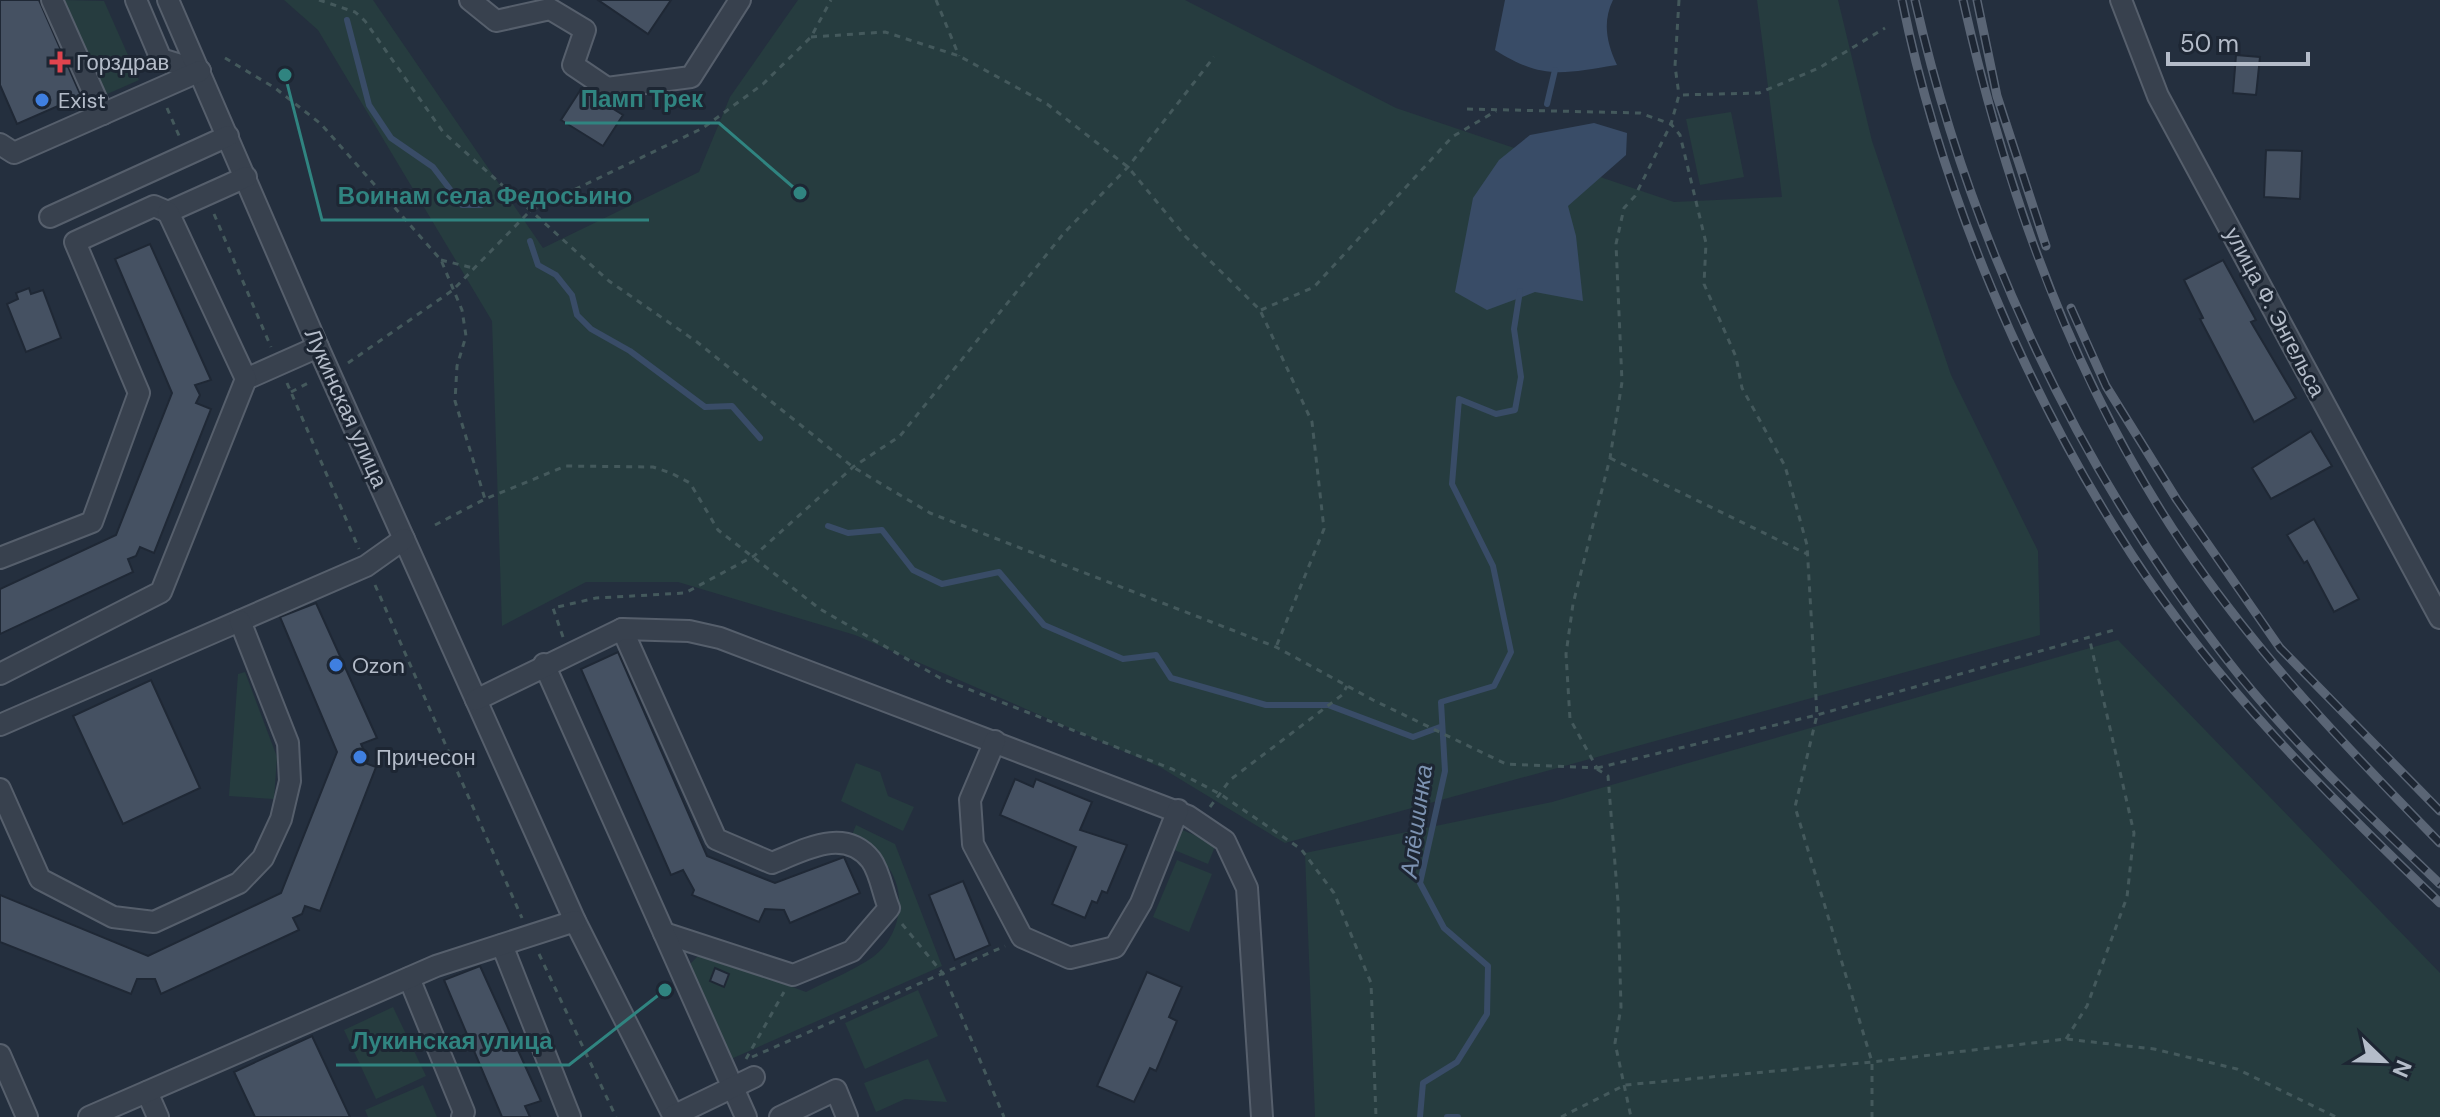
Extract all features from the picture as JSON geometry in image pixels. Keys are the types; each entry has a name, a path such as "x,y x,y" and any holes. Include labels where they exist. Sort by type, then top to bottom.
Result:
{"street":[{"path":"52,0 103,114"},
{"path":"136,0 161,59 200,71"},
{"name":"Лукинская улица","path":"168,0 318,347 575,921 674,1116"},
{"path":"470,0 496,21 550,9 585,30 573,65 607,88 691,77 740,0"},
{"name":"улица Ф. Энгельса","path":"2121,0 2158,96 2440,618"},
{"path":"0,144 14,153 200,71"},
{"path":"50,217 228,136"},
{"path":"168,212 246,177"},
{"path":"0,558 92,522 139,393 75,242 154,206 168,212 246,379"},
{"path":"0,674 161,592 246,379 318,347"},
{"path":"0,725 366,566 404,539"},
{"path":"0,789 40,879 113,917 154,922 239,883 263,858 281,819 290,781 288,743 240,621"},
{"path":"476,700 544,664 622,629 689,631 720,638 1178,810 1225,841 1247,888 1262,1117"},
{"path":"622,629 716,839 772,863 823,843 847,843 871,860 889,908 852,951 793,975 664,933"},
{"path":"544,664 746,1117"},
{"path":"995,741 970,800 973,844 1022,937 1070,958 1115,947 1141,903 1178,810"},
{"path":"89,1117 409,978 575,921"},
{"path":"502,945 570,1117"},
{"path":"409,978 464,1112 462,1117"},
{"path":"0,1055 27,1117"},
{"path":"674,1116 731,1085 754,1077"},
{"path":"780,1117 836,1090 847,1117"},
{"path":"147,1092 158,1117"}],"path":[{"path":"319,0 355,12 365,21 443,132 609,281 697,342 853,467 930,513 1276,647 1457,742 1506,764 1597,768 1817,715 2089,640 2114,630"},
{"path":"358,357 453,290 530,211 703,128 763,84 811,37 831,0"},
{"path":"936,0 959,56"},
{"path":"1631,1117 1615,1043 1621,1007 1618,902 1608,776 1597,768 1570,719 1566,654 1573,604 1610,458 1622,382 1616,244 1624,208 1635,196 1671,124 1679,95 1675,66 1679,0"},
{"path":"1679,95 1759,93 1819,68 1885,28"},
{"path":"811,37 885,32 959,56 1047,104 1128,167 1185,236 1260,310 1312,422 1324,529 1276,647"},
{"path":"569,655 553,608 596,598 685,593 754,556 853,467 900,436 1064,233 1128,167 1214,57"},
{"path":"225,58 275,88 321,124 441,260 462,310 466,336 457,366 455,401 466,447 485,499"},
{"path":"159,89 187,153"},
{"path":"1467,109 1640,113 1671,124 1680,135 1706,243 1704,284 1736,357 1742,388 1785,466 1807,554 1817,715 1795,807 1872,1062 1872,1117"},
{"path":"1260,310 1314,287 1452,137 1496,111"},
{"path":"206,196 530,936 616,1117"},
{"path":"441,260 474,268"},
{"path":"1610,458 1807,554"},
{"path":"435,525 485,499 566,466 653,467 690,483 718,530 820,609 940,678 1172,769 1220,794 1301,849 1334,893 1371,983 1376,1117"},
{"path":"2066,1039 2087,1006 2127,897 2134,833 2089,640"},
{"path":"1198,822 1230,780 1342,695 1347,686"},
{"path":"889,908 944,975 1004,1117"},
{"path":"793,975 745,1060 992,953"},
{"path":"1561,1117 1625,1085 1872,1062 2066,1039 2154,1049 2237,1069 2336,1117"}],"green space":[{"path":"63,0 104,1 139,80 105,95"},
{"path":"284,0 373,0 543,248 699,172 730,97 798,0 1185,0 1396,108 1674,202 1782,197 1757,0 1838,0 1872,141 1951,375 2038,551 2040,635 1285,843 1160,767 855,635 678,582 586,582 502,626 492,321 318,30"},
{"path":"1731,112 1744,177 1700,185 1686,119"},
{"path":"2118,640 2440,973 2440,1117 1315,1117 1305,853 1552,802"},
{"path":"245,672 277,757 274,799 229,796 238,674"},
{"path":"856,763 880,772 888,796 914,807 903,831 841,801"},
{"path":"856,825 895,844 942,966 731,1059 689,965 701,953 806,992 873,957 890,938 898,913 897,887 885,863 852,835"},
{"path":"1180,829 1216,844 1208,864 1172,849"},
{"path":"1177,860 1212,874 1189,932 1153,917"},
{"path":"918,990 938,1036 865,1069 845,1023"},
{"path":"393,1007 426,1076 376,1099 344,1030"},
{"path":"928,1059 947,1102 905,1099 876,1112 864,1083"},
{"path":"423,1085 437,1117 368,1117 365,1110"}],"water":[{"path":"1505,0 1613,0 1607,33 1617,65 1554,72 1527,67 1512,60 1495,50"},
{"path":"1594,123 1627,133 1626,155 1568,206 1576,236 1583,301 1535,292 1487,310 1455,292 1473,198 1499,160 1530,135"}],"building":[{"path":"0,0 39,0 81,96 17,124 0,85"},
{"path":"598,0 671,0 648,34"},
{"path":"2236,55 2260,57 2256,95 2233,93"},
{"path":"581,89 623,115 603,146 561,120"},
{"path":"2266,150 2302,151 2300,199 2264,197"},
{"path":"150,244 211,380 195,385 200,395 196,403 211,409 154,553 140,547 136,556 128,559 133,572 0,634 0,589 116,535 172,393 115,259"},
{"path":"2223,260 2256,320 2251,322 2296,398 2254,422 2200,319 2203,318 2184,280"},
{"path":"29,288 31,294 43,290 61,338 26,352 7,304 18,299 16,293"},
{"path":"2311,431 2332,466 2271,499 2252,468"},
{"path":"2314,519 2359,599 2334,612 2307,561 2304,563 2287,535"},
{"path":"316,603 377,738 361,744 365,753 362,762 376,767 320,911 305,906 302,914 293,918 299,930 161,994 155,979 137,979 131,994 0,942 0,895 148,956 281,893 337,752 280,617"},
{"path":"618,652 707,856 775,883 844,857 860,893 790,923 784,910 765,909 759,922 692,895 694,890 683,870 671,875 581,669"},
{"path":"151,680 200,788 123,824 73,716"},
{"path":"1015,779 1033,787 1036,779 1092,802 1080,830 1127,845 1107,893 1102,891 1097,903 1092,901 1085,918 1052,904 1076,847 1000,815"},
{"path":"963,881 990,945 955,960 929,895"},
{"path":"480,966 541,1101 525,1106 530,1117 502,1117 444,980"},
{"path":"715,968 729,974 724,987 710,981"},
{"path":"1147,972 1182,987 1169,1017 1177,1021 1156,1071 1150,1068 1134,1102 1097,1086"},
{"path":"312,1036 350,1117 255,1117 234,1072"}],"waterway":[{"path":"347,20 369,105 391,138 433,167 462,205 481,205"},
{"name":"Алёшинка","path":"1547,104 1555,70"},
{"path":"530,241 538,265 556,275 572,295 577,315 591,329 630,351 705,407 732,406 760,438"},
{"name":"Алёшинка","path":"1420,1117 1423,1083 1457,1062 1487,1014 1488,966 1444,928 1420,883 1445,771 1441,702 1494,686 1511,652 1493,566 1452,484 1459,399 1496,414 1515,410 1521,377 1514,329 1520,291"},
{"path":"828,526 848,533 882,530 913,570 942,584 999,572 1044,625 1123,659 1156,655 1171,678 1266,705 1328,705 1413,737 1440,727"},
{"name":"Алёшинка","path":"1447,1117 1458,1117"}],"railway":[{"path":"1902,0 1939,145 1964,217 2022,358 2093,492 2132,555 2200,649 2316,781 2440,903"},
{"path":"1915,0 1965,176 1997,261 2034,345 2120,506 2224,656 2274,717 2440,884"},
{"path":"1963,0 2000,143 2048,284 2077,352 2144,483 2212,586 2273,663 2338,737 2440,843"},
{"path":"1977,0 1997,96 2046,246"},
{"path":"2071,308 2106,386 2177,500 2280,648 2440,811"}],"place":[{"name":"Горздрав","path":"60,62"},
{"name":"Воинам села Федосьино","path":"285,75"},
{"name":"Exist","path":"42,100"},
{"name":"Памп Трек","path":"800,193"},
{"name":"Ozon","path":"336,665"},
{"name":"Причесон","path":"360,757"},
{"name":"Лукинская улица","path":"665,990"}]}
